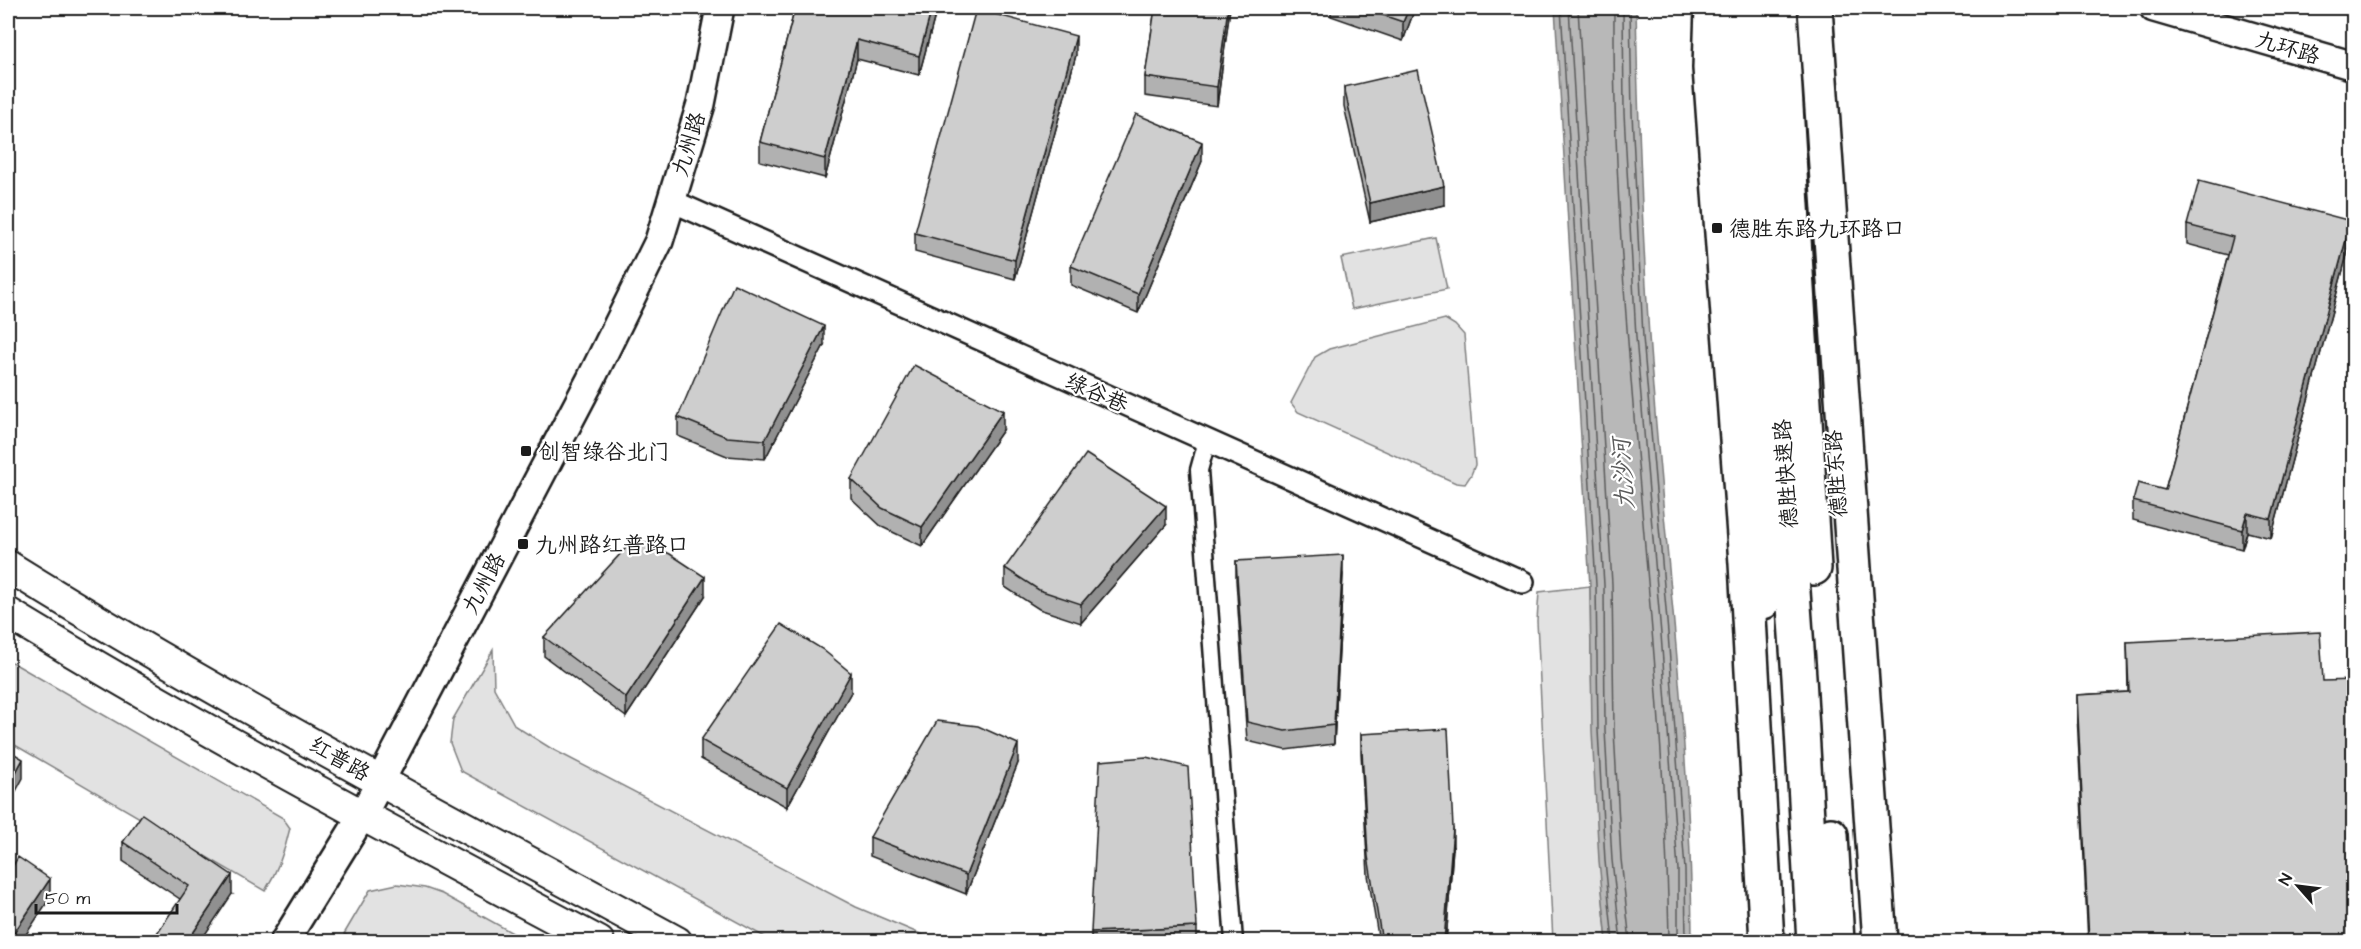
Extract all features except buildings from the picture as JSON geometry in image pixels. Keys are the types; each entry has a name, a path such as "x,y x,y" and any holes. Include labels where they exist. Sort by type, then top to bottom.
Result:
{"main road":[{"path":"1712,8 1710,68 1746,563 1768,942"},
{"path":"1728,8 1762,550 1768,942"},
{"name":"德胜快速路","path":"1752,8 1799,677 1814,942"},
{"name":"德胜快速路","path":"1780,8 1837,942"},
{"name":"德胜东路","path":"1804,8 1866,942"},
{"path":"1815,8 1880,942"},
{"name":"红普路","path":"8,566 85,614 380,781 677,942"},
{"name":"红普路","path":"8,613 362,816 599,942"}],"street":[{"name":"九州路","path":"284,942 362,816 590,381 659,242 700,105 720,8"},
{"name":"九环路","path":"2154,8 2354,66"},
{"name":"绿谷巷","path":"672,201 1523,582"},
{"path":"1207,441 1199,470 1234,942"}],"shaded area":[{"path":"1436,238 1447,289 1352,309 1341,258"},
{"path":"1445,319 1455,325 1464,335 1475,465 1465,484 1456,483 1298,412 1291,403 1315,357 1329,349"},
{"path":"1590,586 1594,764 1607,941 1553,941 1537,621 1539,592"},
{"path":"493,650 494,688 515,726 552,749 856,907 937,941 772,941 461,771 450,743 453,719"},
{"path":"8,660 283,818 290,828 283,853 265,891 8,741"},
{"path":"397,884 425,888 442,894 527,941 359,942 344,934 370,890"}],"water":[{"name":"九沙河","path":"1555,8 1636,8 1647,295 1682,714 1692,941 1607,941 1599,861 1592,731 1590,586"}],"place":[{"name":"德胜东路九环路口","path":"1717,228"},
{"name":"创智绿谷北门","path":"526,451"},
{"name":"九州路红普路口","path":"523,544"}]}
